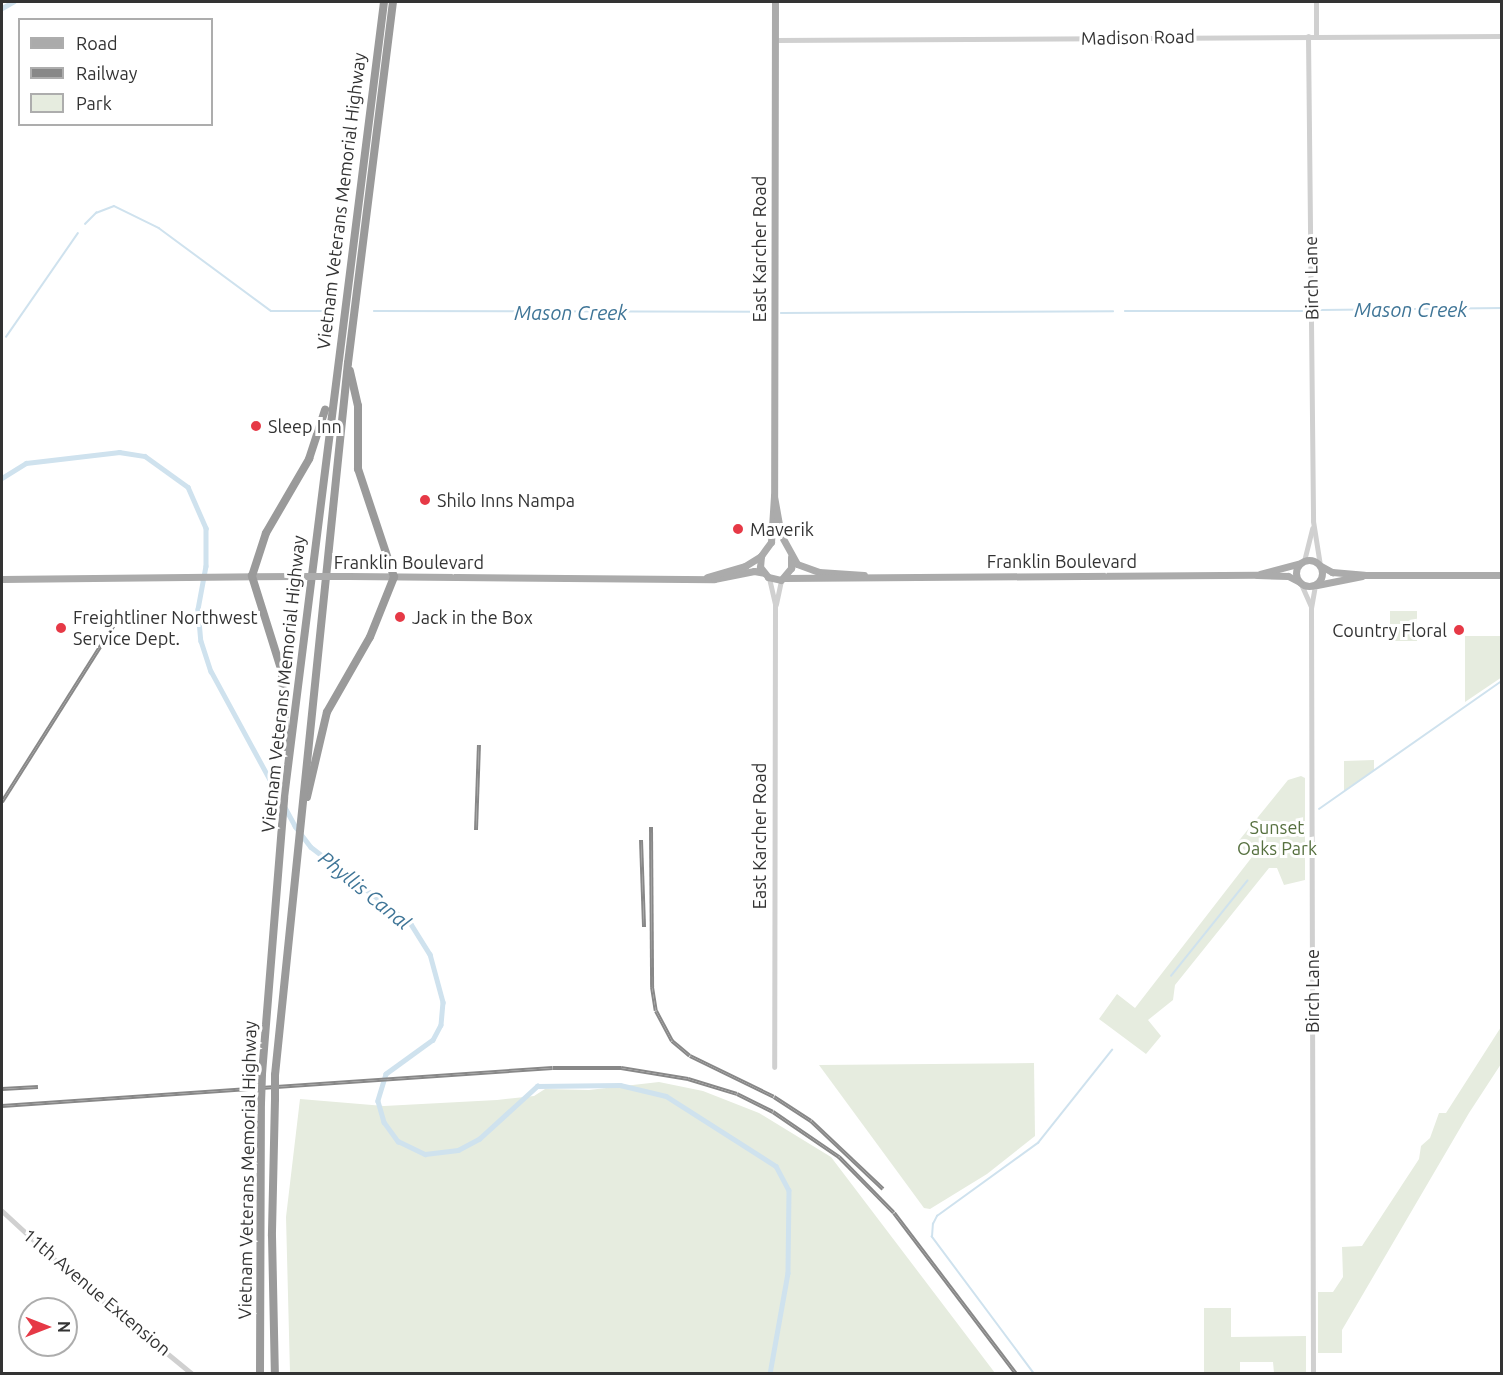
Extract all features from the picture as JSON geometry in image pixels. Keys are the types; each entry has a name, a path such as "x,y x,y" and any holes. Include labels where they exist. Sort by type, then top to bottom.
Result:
{"highway":[{"name":"Vietnam Veterans Memorial Highway","path":"260,1374 262,1074 284,821 284,798 345,297 384,2"},
{"name":"Vietnam Veterans Memorial Highway","path":"275,1374 272,1236 275,1076 289,913 299,843 348,363 393,2"},
{"path":"284,798 282,672 252,576 266,533 305,467 323,424 345,297"},
{"path":"301,820 327,712 370,637 394,578 358,469 358,406 348,363"}],"main road":[{"name":"East Karcher Road","path":"774,496 775,2"},
{"path":"774,496 779,529 789,554 791,568 782,579 766,576 761,556 768,547 774,496"},
{"path":"768,547 780,547 789,554"},
{"name":"Franklin Boulevard","path":"789,554 810,570 866,576"},
{"name":"Franklin Boulevard","path":"2,579 252,576 394,578 707,576 745,566 761,556"},
{"path":"1364,575 1316,585 1300,583 1296,571 1304,561 1332,572 1364,575 1502,575"},
{"name":"Franklin Boulevard","path":"1257,575 1304,561"},
{"path":"1316,585 1323,574 1320,566"},
{"name":"Franklin Boulevard","path":"707,576 714,579 754,571 766,576"},
{"name":"Franklin Boulevard","path":"782,579 866,576 1257,575 1288,576 1300,583"}],"street":[{"path":"1316,2 1316,36"},
{"name":"Birch Lane","path":"1308,36 1313,521 1320,566"},
{"name":"Madison Road","path":"775,40 1502,36"},
{"name":"Birch Lane","path":"1304,561 1313,521"},
{"path":"766,576 775,605"},
{"path":"775,605 782,579"},
{"name":"Birch Lane","path":"1300,583 1311,608"},
{"name":"Birch Lane","path":"1313,1374 1311,608 1316,585"},
{"name":"East Karcher Road","path":"774,1067 775,605"},
{"name":"11th Avenue Extension","path":"2,1211 74,1277 192,1374"}],"green space":[{"path":"1390,611 1417,611 1417,641 1390,641"},
{"path":"1465,636 1501,636 1502,677 1465,702"},
{"path":"1374,760 1374,770 1344,791 1344,761"},
{"name":"Sunset Oaks Park","path":"1301,776 1305,778 1305,880 1284,885 1277,868 1269,868 1175,985 1173,1000 1148,1020 1161,1036 1146,1054 1099,1019 1117,994 1135,1008 1252,857 1237,843 1288,780"},
{"path":"1501,1027 1501,1064 1469,1113 1342,1330 1342,1353 1318,1353 1318,1292 1333,1292 1343,1277 1342,1247 1362,1246 1419,1159 1421,1146 1430,1138 1439,1113 1446,1113"},
{"path":"1034,1063 1035,1136 987,1174 930,1209 924,1208 819,1065"},
{"path":"659,1082 703,1091 759,1113 831,1157 995,1373 290,1373 286,1217 300,1099 384,1106 497,1100 534,1096 545,1089 589,1090"},
{"path":"1204,1308 1231,1308 1231,1337 1306,1336 1306,1373 1274,1373 1273,1362 1240,1362 1240,1373 1204,1373"}],"waterway":[{"path":"2,8 13,2"},
{"name":"Mason Creek","path":"85,224 96,213 114,206 159,228 271,311 329,311"},
{"name":"Mason Creek","path":"6,337 78,233"},
{"name":"Mason Creek","path":"1321,310 1502,308"},
{"name":"Mason Creek","path":"374,311 768,312"},
{"name":"Mason Creek","path":"781,313 1113,311"},
{"name":"Mason Creek","path":"1125,311 1302,311"},
{"name":"Phyllis Canal","path":"2,478 26,463 119,452 145,456 188,487 206,528 206,566 198,609 201,641 211,671 295,826 311,847 411,924 430,954 443,1002 441,1025 433,1040 386,1074 378,1101 384,1122 398,1141 425,1154 458,1150 479,1139 537,1086 620,1085 666,1096 776,1166 789,1190 788,1273 770,1374"},
{"path":"1319,809 1502,681"},
{"path":"1171,976 1247,881"},
{"path":"1034,1374 932,1237 933,1224 937,1216 1038,1143 1112,1050"}],"railway":[{"path":"2,802 114,625"},
{"path":"476,830 479,745"},
{"path":"651,827 652,987 656,1011 672,1041 690,1056 774,1097 811,1121 883,1189"},
{"path":"641,840 644,927"},
{"path":"2,1106 553,1068 621,1068 688,1079 737,1094 773,1112 839,1157 894,1213 1016,1374"},
{"path":"2,1089 38,1087"}],"place":[{"name":"Sleep Inn","path":"256,426"},
{"name":"Shilo Inns Nampa","path":"425,500"},
{"name":"Maverik","path":"738,529"},
{"name":"Jack in the Box","path":"400,617"},
{"name":"Freightliner Northwest Service Dept.","path":"61,628"},
{"name":"Country Floral","path":"1459,630"}]}
